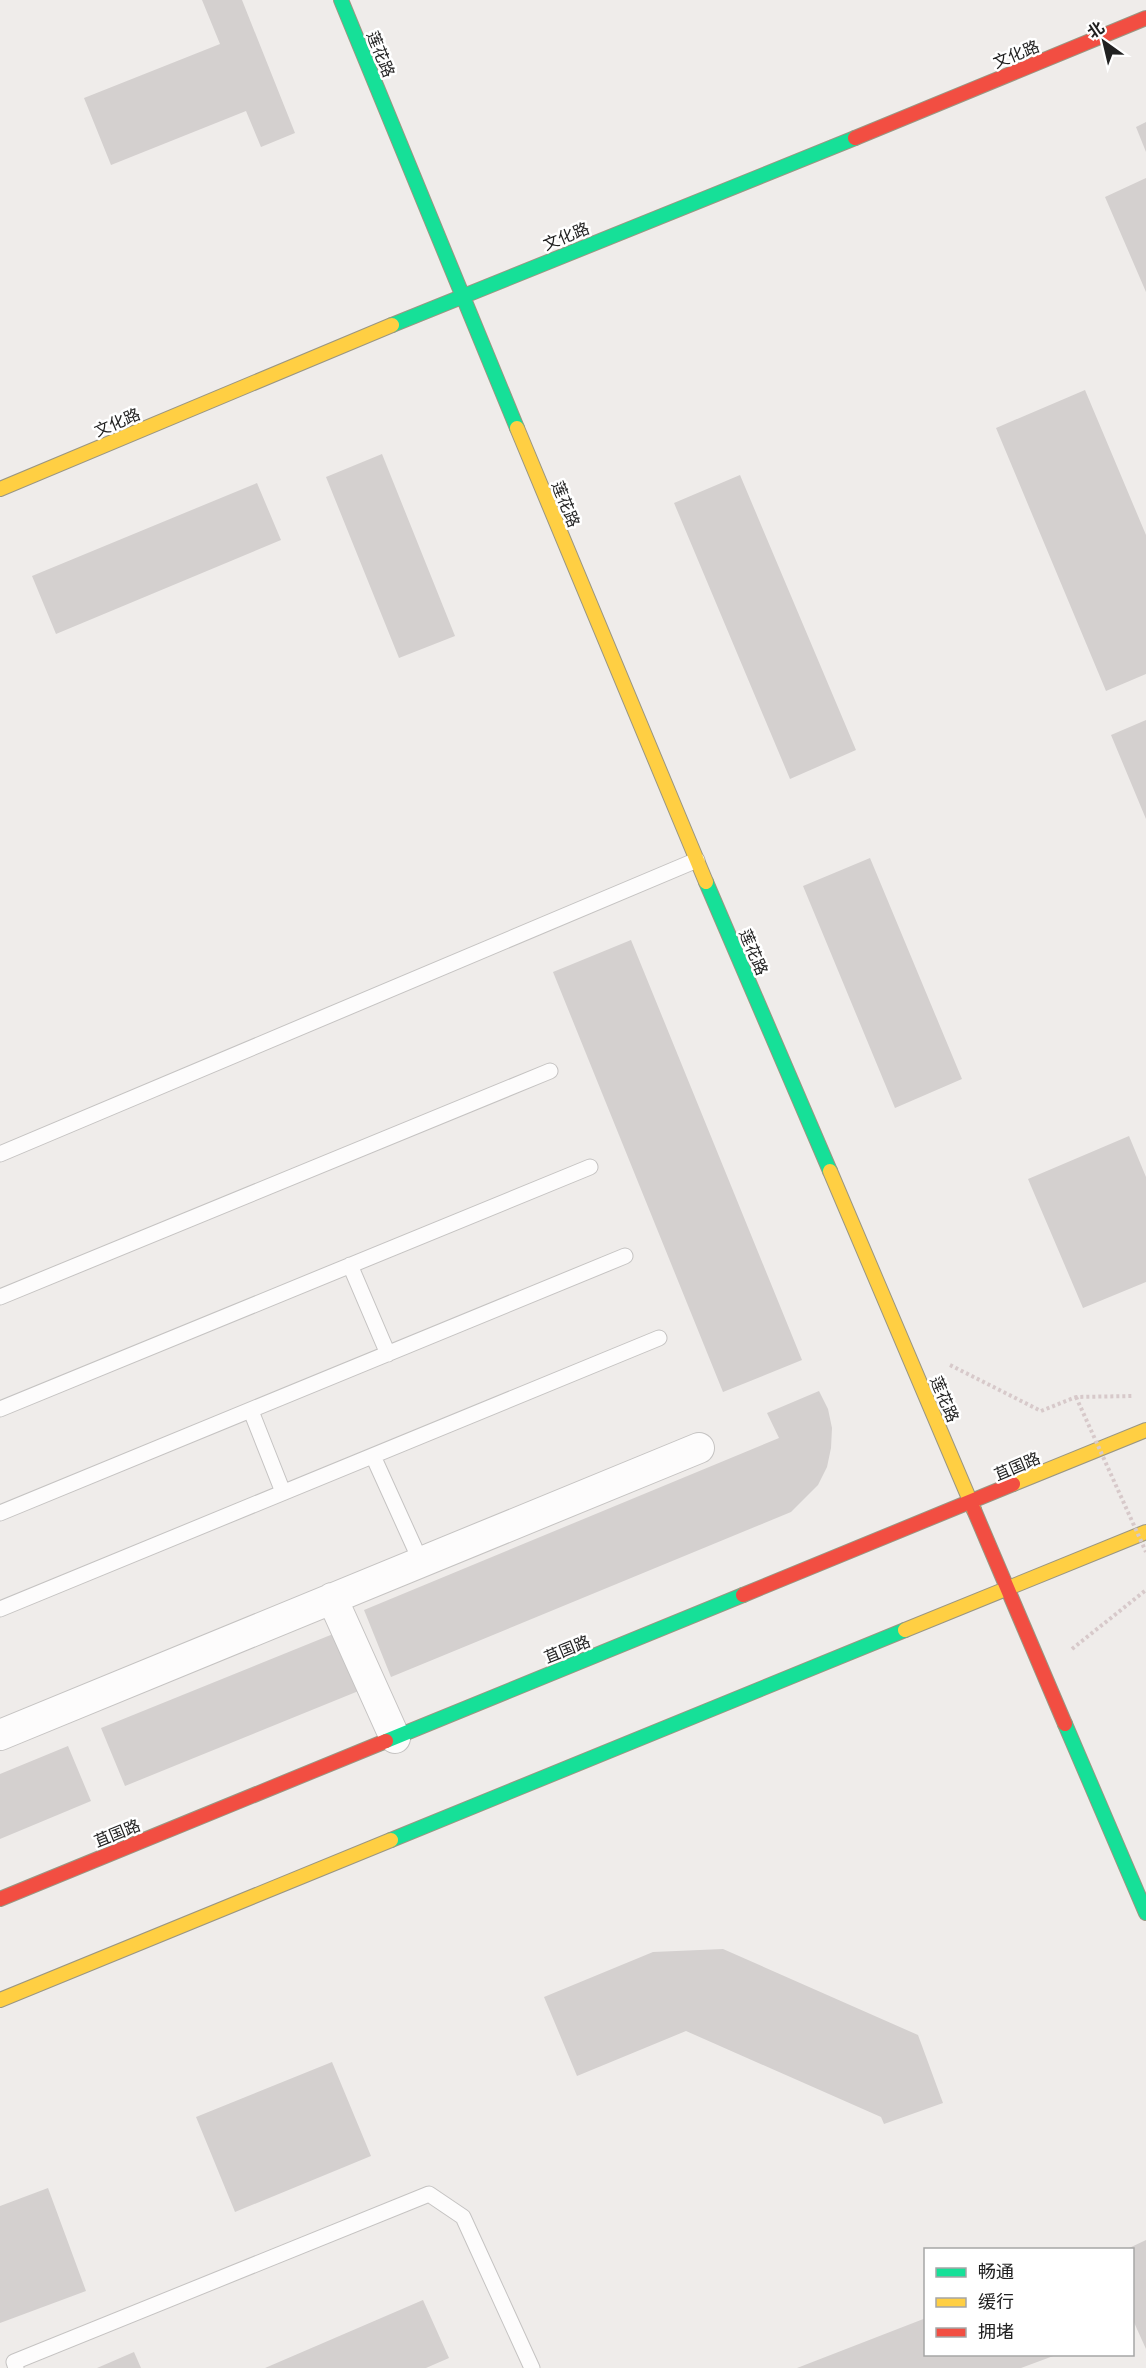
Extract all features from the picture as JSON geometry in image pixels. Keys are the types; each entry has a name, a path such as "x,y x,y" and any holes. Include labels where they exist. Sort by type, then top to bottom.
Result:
{"street":[{"name":"莲花路","path":"341,0 697,860 1146,1913"},
{"name":"文化路","path":"0,489 462,294 829,149 1146,18"},
{"name":"苴国路","path":"0,1899 1146,1430"},
{"path":"0,1735 699,1448"},
{"path":"0,2000 1146,1532"},
{"path":"332,1598 394,1738"}],"lane":[{"path":"0,1154 697,860"},
{"path":"0,1297 550,1071"},
{"path":"0,1409 590,1167"},
{"path":"0,1514 626,1256"},
{"path":"350,1266 388,1354"},
{"path":"0,1609 659,1338"},
{"path":"251,1411 283,1492"},
{"path":"373,1455 421,1562"},
{"path":"16,2368 14,2362 429,2194 463,2217 532,2368"}],"path":[{"path":"902,1340 1041,1411 1076,1397 1134,1396"},
{"path":"1076,1397 1146,1552"},
{"path":"1043,1672 1146,1590"}],"building":[{"path":"202,0 242,0 295,133 261,147 246,111 111,165 84,98 220,44"},
{"path":"1146,122 1146,152 1136,127"},
{"path":"1146,178 1146,292 1105,197"},
{"path":"1085,390 1146,535 1146,674 1106,691 996,428"},
{"path":"382,454 455,636 399,658 326,477"},
{"path":"740,475 856,750 790,779 674,503"},
{"path":"257,483 281,540 56,634 32,576"},
{"path":"1146,720 1146,819 1111,735"},
{"path":"870,858 962,1079 895,1108 803,886"},
{"path":"631,940 802,1360 723,1392 553,972"},
{"path":"1129,1136 1146,1177 1146,1282 1083,1308 1028,1179"},
{"path":"819,1391 828,1409 832,1428 827,1467 818,1485 791,1512 391,1677 364,1610 779,1438 767,1413"},
{"path":"338,1632 361,1690 125,1786 101,1728"},
{"path":"68,1746 91,1801 0,1839 0,1774"},
{"path":"723,1949 918,2035 943,2103 884,2124 881,2117 686,2031 577,2076 544,1997 653,1952"},
{"path":"332,2062 371,2156 235,2212 196,2117"},
{"path":"48,2188 86,2291 0,2323 0,2206"},
{"path":"1146,2240 1146,2349 1134,2322 1134,2248 1129,2248"},
{"path":"423,2300 449,2358 426,2368 265,2368"},
{"path":"924,2319 924,2356 1053,2356 1021,2368 797,2368"},
{"path":"134,2352 141,2368 97,2368"}],"traffic: fast":[{"path":"341,0 517,428"},
{"path":"392,325 855,138"},
{"path":"706,882 830,1171"},
{"path":"386,1741 743,1595"},
{"path":"391,1840 905,1630"},
{"path":"1065,1724 1146,1913"}],"traffic: slow":[{"path":"0,489 392,325"},
{"path":"517,428 706,882"},
{"path":"830,1171 974,1510"},
{"path":"1013,1484 1146,1430"},
{"path":"905,1630 1146,1532"},
{"path":"0,2000 391,1840"}],"traffic: jam":[{"path":"855,138 1146,18"},
{"path":"743,1595 1013,1484"},
{"path":"974,1510 1065,1724"},
{"path":"0,1899 386,1741"}]}
